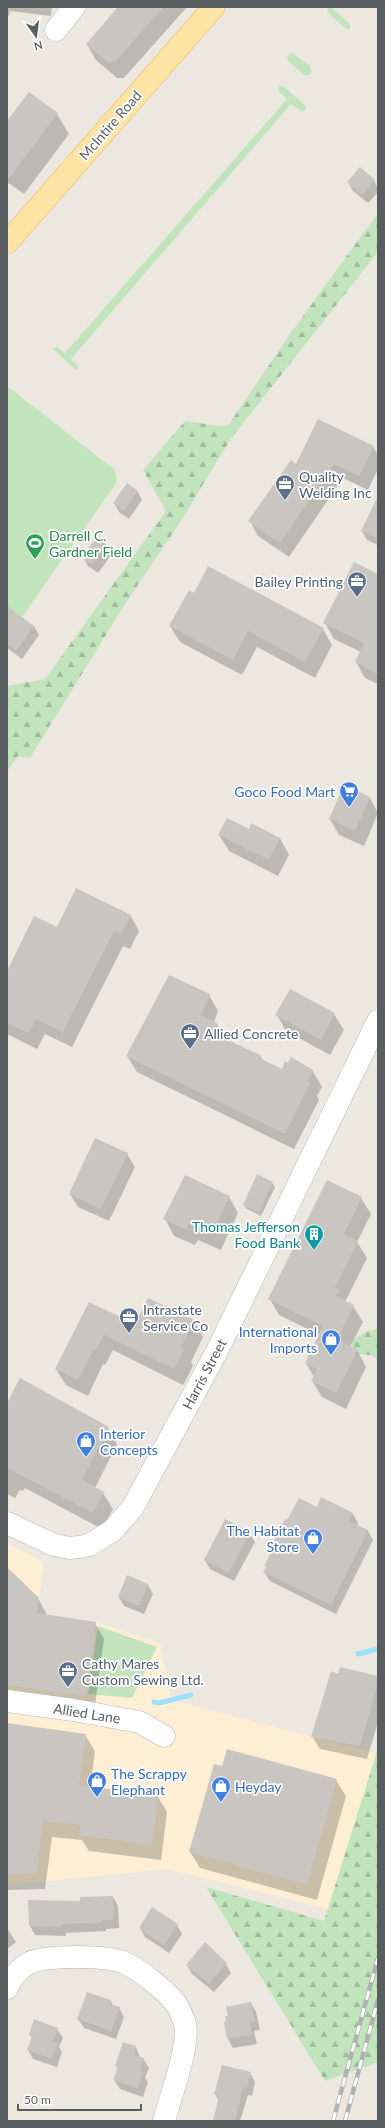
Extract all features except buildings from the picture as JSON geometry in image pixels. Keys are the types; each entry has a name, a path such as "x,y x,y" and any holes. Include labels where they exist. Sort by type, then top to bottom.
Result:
{"main road":[{"name":"McIntire Road","path":"7,243 214,7"}],"street":[{"path":"56,30 74,7"},
{"name":"Harris Street","path":"7,1523 54,1545 70,1548 80,1547 90,1545 112,1531 133,1507 218,1349 371,1054 378,1021"},
{"name":"Allied Lane","path":"7,1701 74,1710 139,1722 164,1736"},
{"path":"7,1988 9,1982 28,1964 45,1959 106,1958 124,1962 137,1969 176,2004 185,2024 185,2044 164,2121"}],"shaded area":[{"path":"7,1543 44,1562 37,1613 96,1622 160,1643 171,1700 378,1754 343,1913 167,1869 7,1885"}],"green space":[{"path":"329,7 350,24 350,29 346,29 327,12"},
{"path":"290,53 293,53 310,66 312,72 309,75 304,75 288,61 287,57"},
{"path":"279,86 283,86 305,105 306,109 302,112 291,104 71,359 78,366 78,369 75,369 54,350 54,348 57,347 65,353 287,99 278,91"},
{"path":"378,213 378,252 230,440 179,524 125,604 30,758 18,756 7,771 7,686 45,679 166,511 143,470 185,421 227,427 290,334"},
{"name":"Darrell C. Gardner Field","path":"7,386 115,470 117,482 7,638"},
{"path":"378,1328 378,1359 370,1355 357,1354 353,1349 352,1344 354,1340 362,1334"},
{"path":"98,1626 157,1647 132,1698 88,1694"},
{"path":"378,1748 378,2062 325,2081 206,1887 324,1921"}],"waterway":[{"path":"358,1654 378,1649"},
{"path":"154,1702 159,1703 191,1695"}],"railway":[{"path":"333,2121 378,1958"},
{"path":"345,2121 378,2000"}],"place":[{"name":"Quality Welding Inc","path":"285,501"},
{"name":"Darrell C. Gardner Field","path":"35,560"},
{"name":"Bailey Printing","path":"357,598"},
{"name":"Goco Food Mart","path":"349,808"},
{"name":"Allied Concrete","path":"190,1050"},
{"name":"Thomas Jefferson Food Bank","path":"314,1251"},
{"name":"Intrastate Service Co","path":"129,1334"},
{"name":"International Imports","path":"331,1356"},
{"name":"Interior Concepts","path":"86,1458"},
{"name":"The Habitat Store","path":"313,1555"},
{"name":"Cathy Mares Custom Sewing Ltd.","path":"68,1688"},
{"name":"The Scrappy Elephant","path":"97,1798"},
{"name":"Heyday","path":"221,1803"}]}
